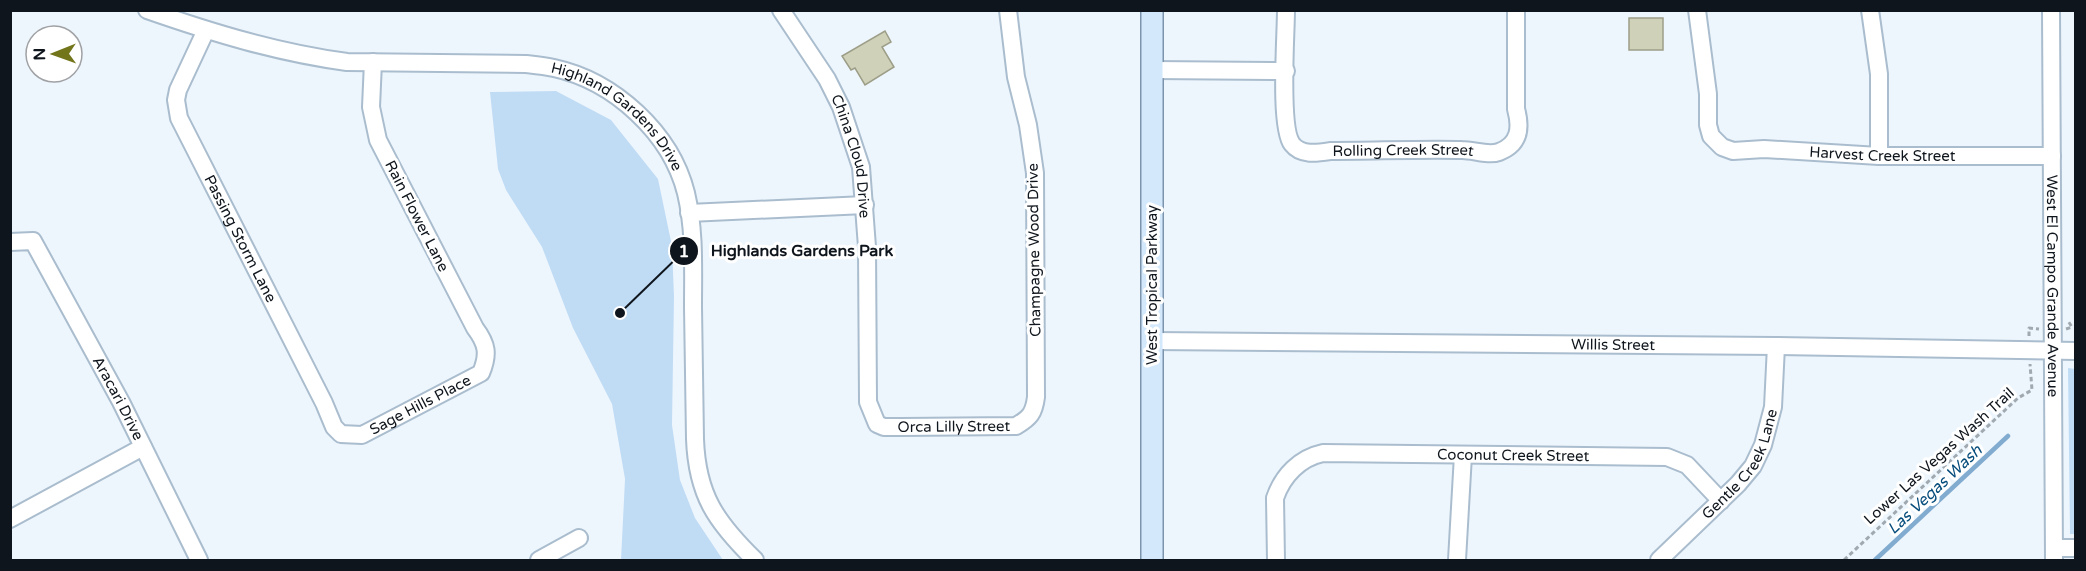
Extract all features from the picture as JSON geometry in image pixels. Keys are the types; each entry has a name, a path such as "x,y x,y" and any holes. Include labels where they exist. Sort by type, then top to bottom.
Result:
{"main road":[{"name":"West Tropical Parkway","path":"1152,10 1152,561"}],"street":[{"name":"Highland Gardens Drive","path":"147,10 206,30 309,56 347,62 526,64 554,68 602,87 647,123 663,144 676,167 685,192 692,231 696,459 700,478 710,507 723,527 755,561"},
{"name":"China Cloud Drive","path":"781,10 827,79 841,108 861,167 867,248 868,402 877,424"},
{"name":"Champagne Wood Drive","path":"1008,10 1016,77 1028,125 1035,173 1036,397 1035,411 1029,418"},
{"path":"1153,70 1286,71 1286,10"},
{"name":"Rolling Creek Street","path":"1286,71 1285,123 1292,143 1299,149 1318,153 1465,150 1498,152 1518,135 1520,123 1516,109 1516,10"},
{"name":"Harvest Creek Street","path":"1697,10 1708,94 1708,125 1711,136 1722,147 1733,151 1764,149 1879,156 2052,156"},
{"path":"1870,10 1879,74 1879,156"},
{"name":"West El Campo Grande Avenue","path":"2051,10 2054,554"},
{"name":"Passing Storm Lane","path":"206,30 178,90 179,118 324,403 334,427 341,434 350,435"},
{"name":"Rain Flower Lane","path":"373,62 371,107 378,140 475,328 483,339 486,351 485,364"},
{"path":"689,213 865,205"},
{"name":"Aracari Drive","path":"10,242 33,241 121,402 199,561"},
{"name":"Willis Street","path":"1151,341 2076,351"},
{"name":"Gentle Creek Lane","path":"1659,561 1738,484 1753,466 1763,445 1773,407 1776,346"},
{"name":"Sage Hills Place","path":"350,435 362,435 470,380 481,373 485,364"},
{"name":"Orca Lilly Street","path":"877,424 885,427 1006,427 1016,426 1029,418"},
{"path":"10,519 143,447"},
{"name":"Coconut Creek Street","path":"1276,561 1275,498 1285,477 1292,470 1303,460 1323,453 1666,457 1687,465 1721,501"},
{"path":"1457,561 1463,455"},
{"path":"539,561 579,538"},
{"path":"2054,554 2076,548"}],"path":[{"name":"Lower Las Vegas Wash Trail","path":"1844,561 2018,398 2032,390 2029,328 2072,327 2068,322 2068,314"}],"shaded area":[{"path":"556,91 611,120 658,179 672,246 674,297 672,425 680,480 695,518 723,560 621,560 625,479 612,404 573,328 542,247 506,190 498,169 490,92"},
{"path":"2068,368 2076,369 2075,534 2070,534"}],"building":[{"path":"1629,18 1663,18 1663,50 1629,50"},
{"path":"885,31 891,42 882,47 894,67 865,85 855,68 851,70 842,56"}],"waterway":[{"name":"Las Vegas Wash","path":"1875,560 2008,436"}],"place":[{"name":"Highlands Gardens Park","path":"620,313"}]}
